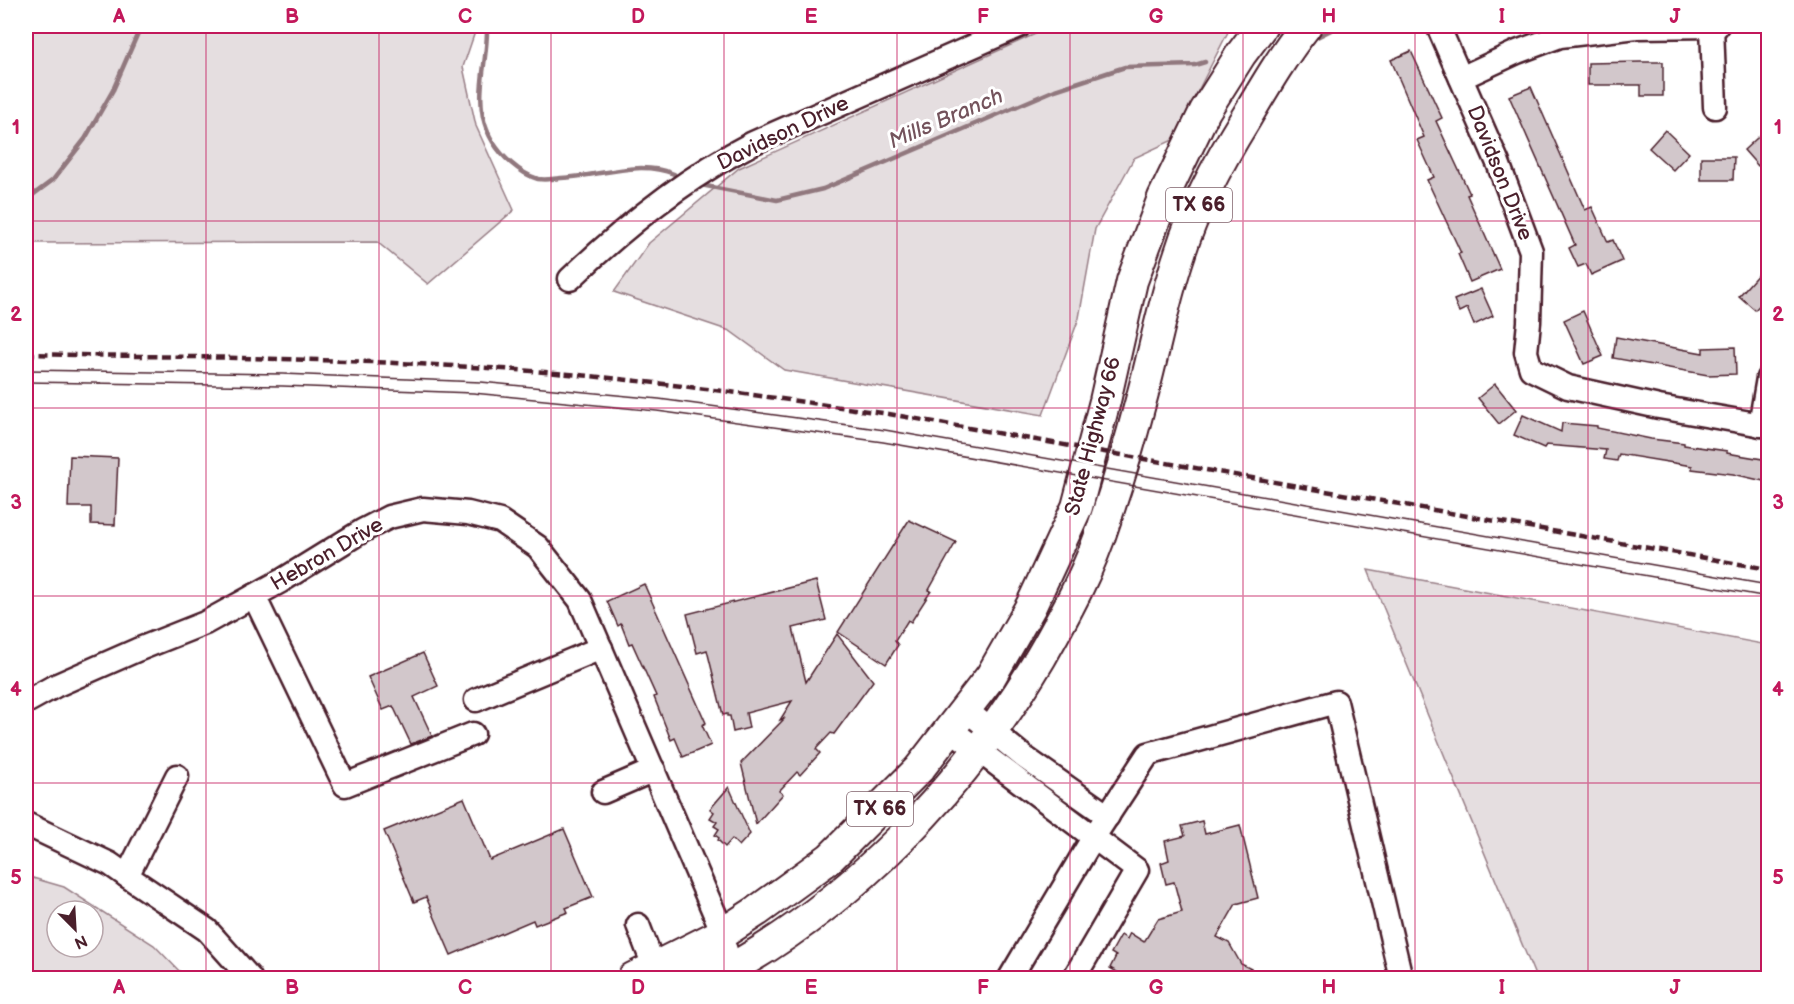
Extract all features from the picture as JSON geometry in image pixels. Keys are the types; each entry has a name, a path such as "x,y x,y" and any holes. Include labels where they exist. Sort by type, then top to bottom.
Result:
{"main road":[{"name":"State Highway 66","path":"644,974 723,933 826,861 919,769 991,676 1031,606 1077,507 1105,401 1132,281 1163,198 1205,111 1262,26"},
{"name":"State Highway 66","path":"731,974 859,877 929,809 986,740 1019,694 1060,624 1095,550 1140,405 1180,251 1196,212 1227,149 1286,51 1306,26"},
{"path":"731,974 746,945 801,895 826,861"},
{"path":"683,978 714,959 721,952 725,947 723,933"}],"street":[{"name":"Davidson Drive","path":"1438,26 1498,163 1531,251 1526,352 1531,369 1568,387 1764,426"},
{"path":"1712,26 1714,107"},
{"path":"1461,78 1517,52 1560,36 1637,27 1717,26"},
{"name":"Davidson Drive","path":"570,279 598,252 648,211 726,157 1012,27"},
{"path":"1764,426 1768,378"},
{"name":"Hebron Drive","path":"26,702 75,677 205,623 389,517 423,509 457,512 500,521 538,547 580,600 723,933"},
{"path":"255,596 345,785 473,735"},
{"path":"476,700 601,648"},
{"path":"1010,978 1093,838 1148,754 1336,702 1401,978"},
{"path":"958,719 986,740 1093,838 1137,870 1074,978"},
{"path":"986,740 1024,757 1108,816"},
{"path":"603,792 654,770"},
{"path":"128,876 177,776"},
{"path":"26,824 110,864 207,930 250,978"},
{"path":"638,925 644,974"}],"shaded area":[{"path":"26,26 477,26 463,67 476,126 514,210 428,284 377,242 26,243"},
{"path":"1053,26 1231,26 1173,140 1134,158 1095,229 1079,318 1043,415 784,370 730,331 614,292 649,243 739,168"},
{"path":"1368,570 1768,645 1768,978 1536,978"},
{"path":"26,876 64,887 83,899 45,899 45,959 105,959 105,913 154,945 186,978 26,978"}],"building":[{"path":"1411,51 1442,118 1436,121 1470,194 1467,195 1500,269 1470,282 1458,254 1461,253 1427,180 1434,177 1417,140 1424,137 1391,60"},
{"path":"1663,62 1663,96 1641,96 1641,85 1588,85 1588,63"},
{"path":"1531,87 1585,210 1592,207 1608,242 1613,240 1622,261 1591,275 1586,264 1578,267 1569,248 1575,245 1509,96"},
{"path":"1768,128 1768,157 1758,166 1744,150"},
{"path":"1665,130 1689,153 1673,170 1649,148"},
{"path":"1701,157 1734,157 1733,180 1701,180"},
{"path":"1768,263 1768,296 1755,310 1739,296"},
{"path":"1481,289 1493,316 1474,325 1467,308 1459,312 1454,300"},
{"path":"1583,311 1603,356 1584,364 1564,320"},
{"path":"1616,337 1703,353 1703,348 1735,347 1736,374 1708,375 1613,358"},
{"path":"1495,384 1516,410 1499,424 1478,398"},
{"path":"1523,415 1561,432 1562,423 1597,426 1597,428 1651,439 1684,443 1684,445 1768,460 1768,482 1619,454 1617,461 1604,459 1606,450 1546,445 1544,448 1514,435"},
{"path":"70,456 118,458 115,525 91,524 91,507 68,507"},
{"path":"909,520 956,542 929,590 931,591 911,622 908,620 895,641 898,645 886,664 838,632"},
{"path":"816,581 826,620 793,628 806,682 837,634 873,681 834,734 831,733 816,749 820,753 800,775 797,772 779,791 783,794 756,824 741,763 785,718 780,720 792,701 746,713 749,728 733,732 730,716 723,715 707,650 697,653 687,614"},
{"path":"644,584 706,723 702,725 711,745 683,757 675,738 671,740 654,697 656,696 632,643 629,644 621,624 618,626 607,601"},
{"path":"423,653 438,686 414,697 432,736 411,744 393,706 383,710 368,677"},
{"path":"729,787 750,834 739,846 732,839 725,847 715,835 719,829 714,826 717,822 710,818 714,812 710,809"},
{"path":"464,798 490,860 564,829 593,897 566,908 568,912 535,925 533,920 451,955 426,897 414,902 384,831"},
{"path":"1202,821 1205,834 1240,825 1258,898 1236,904 1217,937 1229,943 1241,964 1269,978 1127,978 1110,968 1116,956 1111,953 1121,935 1127,939 1130,933 1144,942 1158,919 1182,912 1174,882 1166,884 1161,863 1169,860 1165,841 1185,836 1182,826"}],"waterway":[{"name":"Mills Branch","path":"26,200 53,180 85,139 113,90 141,26"},
{"name":"Mills Branch","path":"487,26 481,94 483,117 493,142 514,166 534,178 541,179 575,177 632,168 646,168 674,174"},
{"name":"Mills Branch","path":"1317,37 1339,26"},
{"name":"Mills Branch","path":"701,185 777,200 823,189 1055,90 1125,67 1195,65 1205,62"}],"tram line":[{"path":"26,370 283,374 481,382 659,399 885,430 1768,585"},
{"path":"26,382 282,386 473,393 657,411 883,442 1768,597"}],"railway":[{"path":"26,354 372,362 538,371 689,387 889,414 1768,569"}]}
